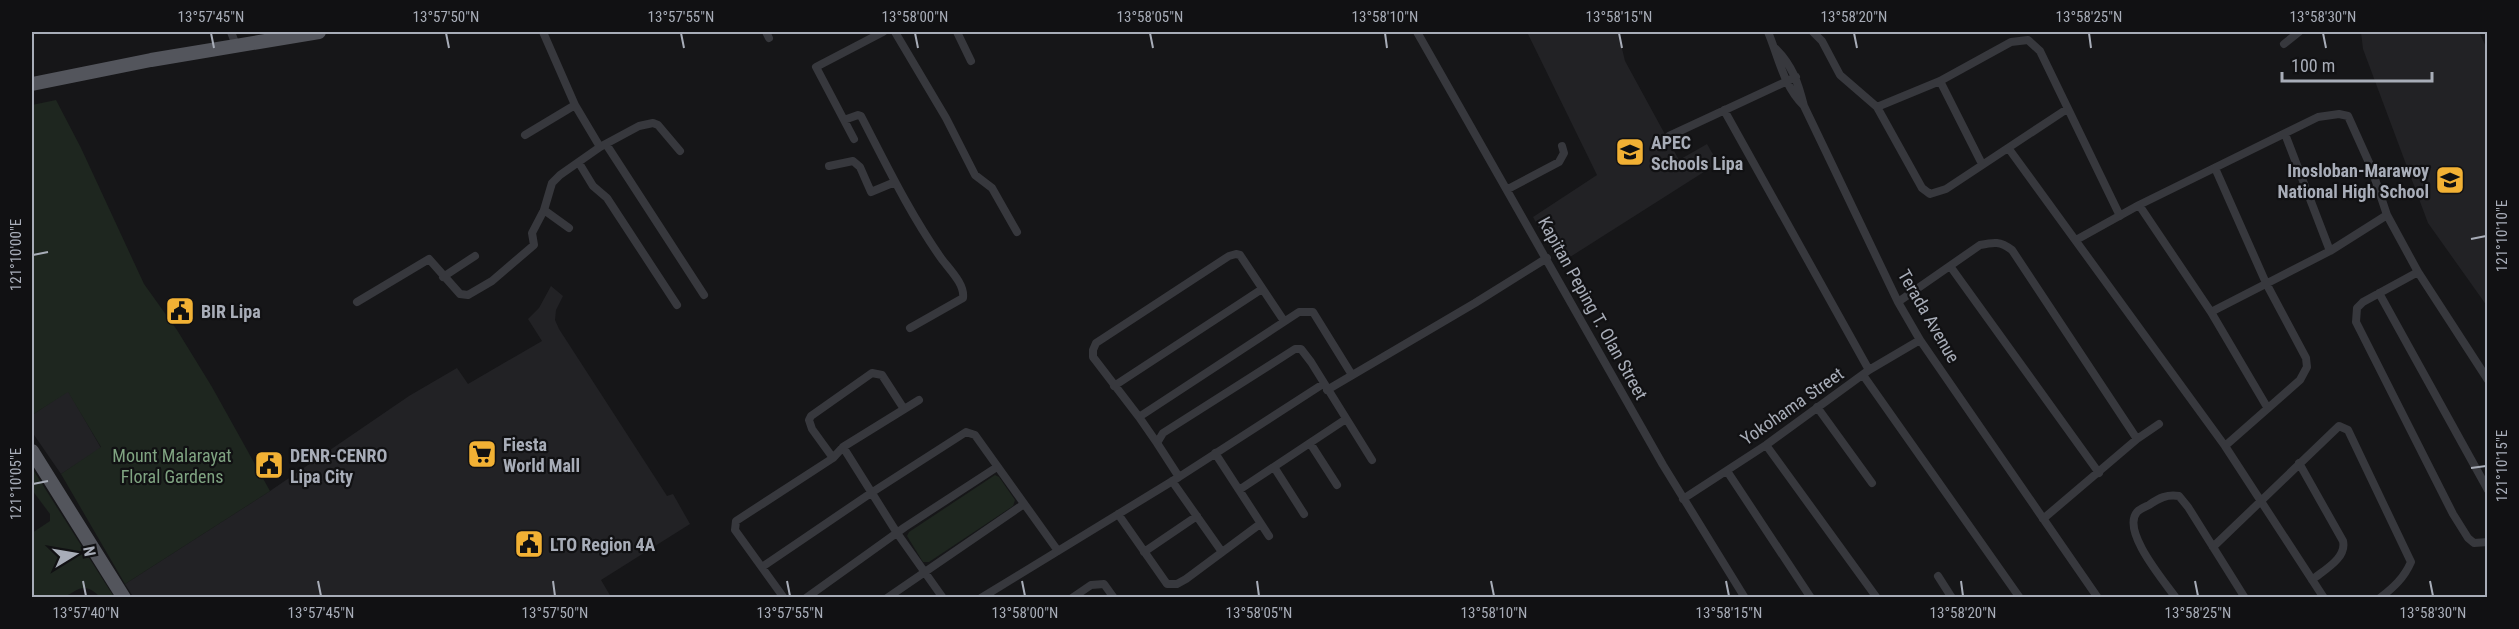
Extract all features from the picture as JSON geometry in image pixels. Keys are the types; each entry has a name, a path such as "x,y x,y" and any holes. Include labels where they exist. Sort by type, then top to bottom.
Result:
{"main road":[{"path":"32,84 236,45 319,32"},
{"path":"32,451 124,597"}],"street":[{"path":"231,32 236,45"},
{"path":"543,32 575,105 704,295"},
{"path":"854,139 816,67 883,32"},
{"path":"895,32 942,110 975,175 992,188 1017,232"},
{"path":"957,32 971,61"},
{"name":"Kapitan Peping T. Olan Street","path":"1417,32 1683,499 1745,597"},
{"name":"Terada Avenue","path":"1768,32 1786,82 1794,97 1804,106 1898,302 1920,340 2098,597"},
{"path":"1813,32 1821,36 1840,75 1877,107 1922,188 1930,194 1946,189 2067,109"},
{"path":"2284,44 2299,32"},
{"path":"1877,107 1940,81 2011,42 2028,40 2040,51 2121,216"},
{"path":"1776,50 1788,61 1796,77 1804,106"},
{"path":"1669,136 1796,77"},
{"path":"1940,81 1982,164"},
{"path":"525,135 575,105"},
{"path":"1725,110 1866,373 2020,597"},
{"path":"2076,240 2318,117 2339,114 2348,116 2371,167 2387,215 2418,272 2487,380"},
{"path":"844,120 861,116 895,182 936,250 962,287 963,298 910,328"},
{"path":"357,302 427,259 434,263 443,277 462,295 468,296 532,247 535,243 532,232 544,210 552,183 579,162 639,126 653,123 658,125 680,151"},
{"path":"2285,135 2330,250"},
{"path":"1508,189 1559,162 1564,153 1562,146"},
{"path":"2009,149 2225,446 2324,597"},
{"path":"829,166 853,161 860,167 871,192 895,182"},
{"path":"579,162 594,186 607,198 677,305"},
{"path":"2215,168 2266,283 2306,358 2307,367 2300,380 2225,446"},
{"path":"2139,206 2211,312 2267,407"},
{"path":"544,210 569,228"},
{"path":"2211,312 2330,250 2387,215"},
{"path":"1898,302 1980,245 2002,243 2012,250 2137,439"},
{"path":"1222,552 1197,516 1157,442 1093,357 1093,350 1096,342 1229,256 1240,255 1284,321"},
{"path":"443,277 475,256"},
{"path":"981,597 1325,387 1353,375 1547,258"},
{"path":"1950,266 2099,473"},
{"path":"2418,272 2357,308 2356,322 2453,514 2468,538 2474,543 2487,542"},
{"path":"1114,386 1262,289"},
{"path":"2379,293 2487,490"},
{"path":"1139,417 1299,312 1313,312 1353,375"},
{"name":"Yokohama Street","path":"1683,499 1766,445 1866,373 1920,340"},
{"path":"1157,442 1171,427 1295,349 1301,349 1372,460"},
{"path":"833,458 812,429 809,420 811,416 872,372 882,375 904,408"},
{"path":"784,597 735,530 736,521 833,458 843,447 919,400"},
{"path":"1817,407 1872,483"},
{"path":"1239,490 1346,419"},
{"path":"2043,519 2137,439 2159,424"},
{"path":"2213,547 2339,426 2348,430 2411,562 2407,572 2395,586 2380,597"},
{"path":"762,567 966,432 975,435 1058,551"},
{"path":"1310,443 1337,485"},
{"path":"1766,445 1876,597"},
{"path":"843,447 897,533 944,597"},
{"path":"1215,453 1269,536"},
{"path":"2299,463 2343,541 2344,547 2341,555 2312,580"},
{"path":"806,597 997,467"},
{"path":"1274,467 1304,514"},
{"path":"1727,471 1811,597"},
{"path":"2176,597 2141,547 2132,524 2136,513 2170,495 2179,496 2245,597"},
{"path":"887,597 1024,504"},
{"path":"1118,514 1167,584 1177,584 1260,524"},
{"path":"1144,552 1197,516"},
{"path":"1938,576 1952,597"},
{"path":"1072,597 1098,583 1104,584 1114,597"}],"shaded area":[{"name":"APEC Schools Lipa","path":"1527,32 1618,32 1625,61 1679,160 1707,144 1718,163 1559,264 1533,217 1597,175"},
{"path":"2361,32 2479,32 2488,51 2487,306 2428,223 2363,49"},
{"name":"Fiesta World Mall","path":"551,286 563,296 556,310 555,320 559,329 667,496 673,494 690,524 601,580 611,597 134,598 125,584 270,491 409,396 457,368 468,384 542,341 528,319 539,308"},
{"path":"68,391 101,448 61,474 32,432 32,415"}],"green space":[{"name":"Mount Malarayat Floral Gardens","path":"56,100 81,148 144,284 177,330 212,387 270,491 125,584 61,474 101,447 68,392 32,415 32,105"},
{"path":"32,468 114,597 100,597 84,588 61,598 32,597 32,533 50,521 50,514 32,490"},
{"path":"995,475 999,477 1015,500 1013,506 929,562 923,562 907,536 909,532"}],"place":[{"name":"APEC Schools Lipa","path":"1630,152"},
{"name":"Inosloban-Marawoy National High School","path":"2450,180"},
{"name":"BIR Lipa","path":"180,311"},
{"name":"Fiesta World Mall","path":"482,454"},
{"name":"DENR-CENRO Lipa City","path":"269,465"},
{"name":"LTO Region 4A","path":"529,544"}]}
